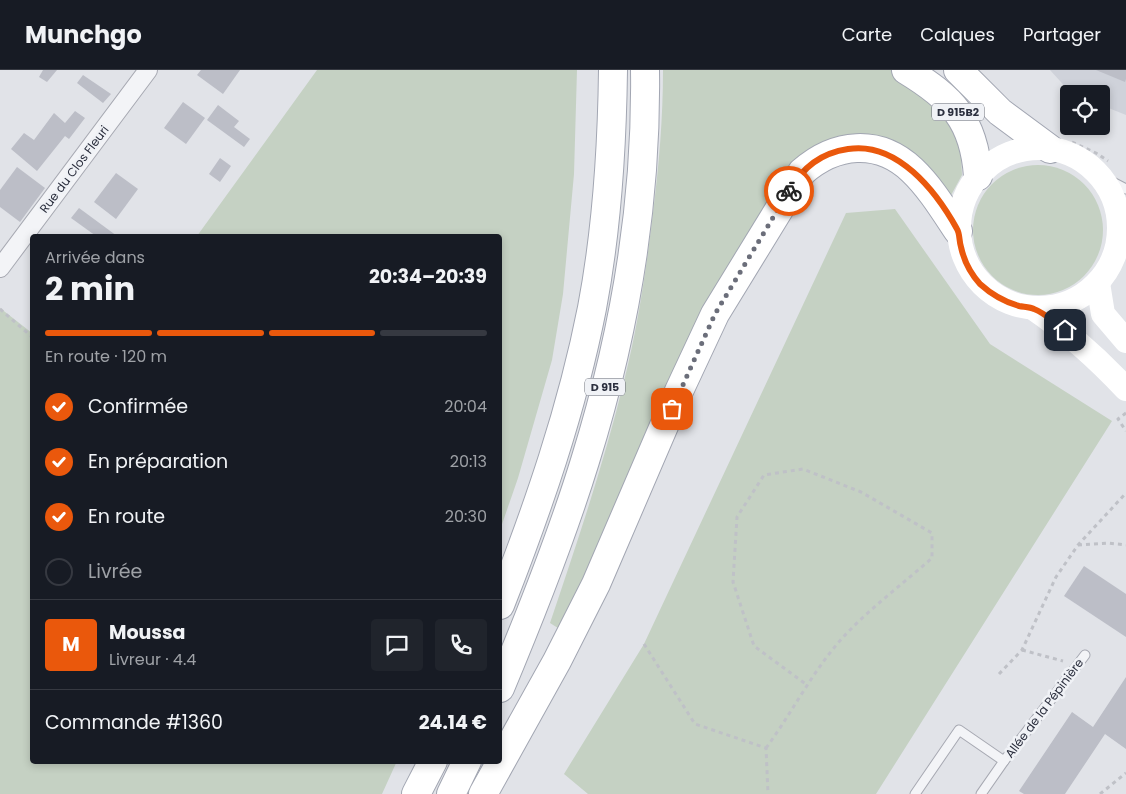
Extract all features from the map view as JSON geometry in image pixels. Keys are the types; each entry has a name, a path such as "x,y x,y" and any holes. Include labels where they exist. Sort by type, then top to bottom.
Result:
{"main road":[{"name":"D 915","path":"502,599 548,472 580,359 592,308 610,178 613,70"},
{"name":"D 915","path":"502,683 547,572 571,503 614,352 629,275 640,197 644,142 645,70"},
{"name":"D 915B2","path":"906,70 931,85 955,108 969,132 976,156 978,176"},
{"path":"958,70 1000,112 1050,148"},
{"path":"1037,147 1050,148 1083,160 1101,176 1117,207 1122,236 1111,264 1098,283 1089,291 1068,303 1045,308 1033,308 1005,301 981,284 964,259 958,231 963,202 978,176 987,166 1010,152 1037,147"},
{"path":"502,760 557,662 596,584 715,314 802,172 818,159 834,152 854,148 877,150 900,160 912,170 928,188 958,231"},
{"path":"1098,283 1103,314 1126,341"},
{"path":"1033,308 1065,330 1096,357 1126,390"},
{"path":"416,794 432,764"},
{"path":"451,794 466,764"},
{"path":"483,794 500,764"}],"street":[{"name":"Rue du Clos Fleuri","path":"0,268 148,70"}],"lane":[{"path":"1101,176 1126,189"},
{"name":"Allée de la Pépinière","path":"981,794 1085,654"},
{"name":"Allée de la Pépinière","path":"915,794 959,730 1004,761"}],"path":[{"path":"0,309 30,335"},
{"path":"1126,413 1118,419 1126,430"},
{"path":"768,794 766,748 787,720 807,685 848,632 932,558 932,533 861,492 802,469 764,475 738,517 733,582 754,646 807,685"},
{"path":"999,674 1022,650 1056,577 1078,544 1126,493"},
{"path":"1078,544 1108,543 1126,545"},
{"path":"644,644 695,724 766,748"},
{"path":"1022,650 1077,666"},
{"path":"1100,794 1126,774"}],"shaded area":[{"path":"1050,70 1126,70 1126,115 1110,109 1110,85 1064,85"}],"green space":[{"path":"317,70 577,70 574,174 563,294 552,360 518,478 502,524 502,234 198,234"},
{"path":"663,70 891,70 910,82 939,106 960,137 962,175 949,199 886,143 789,168 735,254 689,340 561,630 550,623 608,442 629,360 637,319 657,177"},
{"path":"1038,165 1051,166 1063,170 1084,184 1098,205 1102,217 1102,243 1098,255 1084,276 1063,290 1051,294 1038,295 1025,294 1013,290 992,276 978,255 974,243 973,230 974,217 978,205 992,184 1013,170 1025,166"},
{"path":"895,209 990,344 1112,421 876,794 588,794 564,774 644,644 846,213"},
{"path":"0,308 30,331 30,764 396,764 382,794 0,794"}],"building":[{"path":"43,70 57,70 47,82 39,77"},
{"path":"201,70 240,70 223,94 197,75"},
{"path":"1096,70 1126,70 1125,82"},
{"path":"83,75 111,94 103,103 77,83"},
{"path":"183,102 205,118 186,144 164,128"},
{"path":"218,105 239,121 234,127 250,139 244,147 207,120"},
{"path":"75,111 85,118 69,139 65,136 37,171 11,149 24,133 34,140 54,113 65,123"},
{"path":"220,158 231,166 220,182 209,174"},
{"path":"17,167 45,188 20,222 0,207 0,190"},
{"path":"116,173 138,189 116,219 94,202"},
{"path":"79,208 114,234 93,234 71,218"},
{"path":"1084,566 1126,594 1126,637 1064,596"},
{"path":"1126,677 1126,749 1105,734 1065,794 1024,794 1019,791 1072,712 1093,727"}],"way so far":[{"path":"672,409 715,314 789,191"}],"route":[{"path":"789,191 802,172 810,165 818,159 840,150 865,148 877,150 900,160 928,188 958,231 964,259 981,284 988,291 1005,301 1033,308 1065,330"}]}
